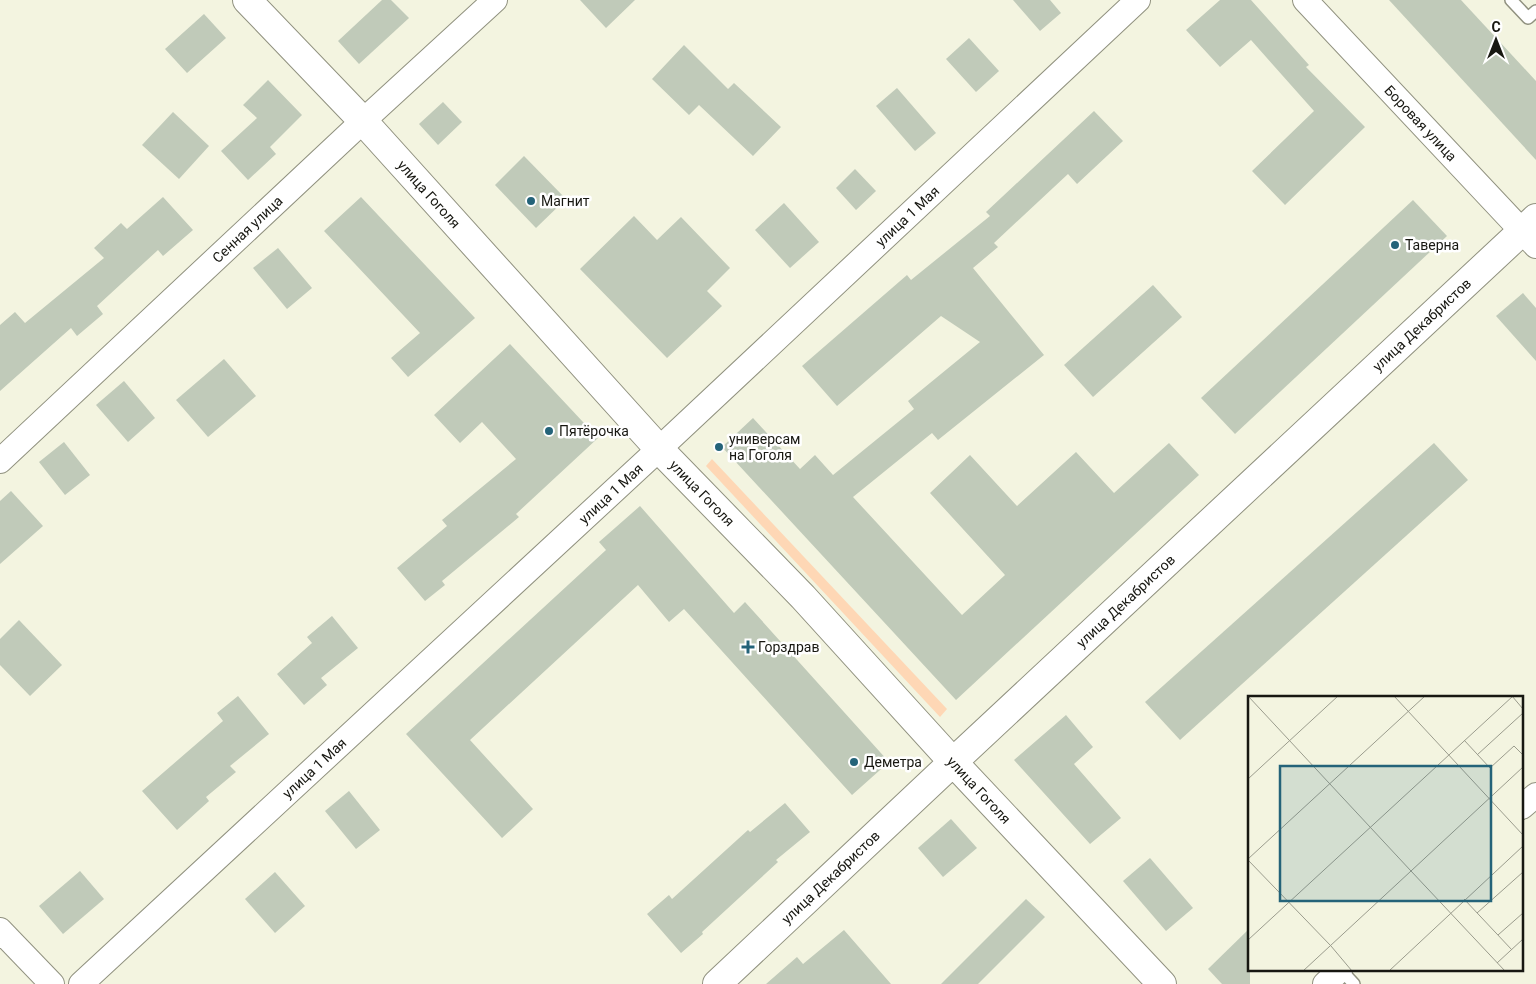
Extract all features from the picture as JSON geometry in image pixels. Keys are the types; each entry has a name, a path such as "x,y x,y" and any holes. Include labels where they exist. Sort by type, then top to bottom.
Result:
{"street":[{"name":"улица Гоголя","path":"247,0 363,121 659,449 803,597 953,762 1162,984"},
{"name":"Сенная улица","path":"0,461 495,0"},
{"name":"улица 1 Мая","path":"81,984 659,449 1138,0"},
{"name":"Боровая улица","path":"1305,0 1531,232"},
{"name":"улица Декабристов","path":"717,984 953,762 1531,232"},
{"path":"1524,805 1536,795"},
{"path":"0,930 52,984"},
{"path":"1325,984 1339,972"}],"lane":[{"path":"1511,0 1528,18 1536,11"},
{"path":"1343,972 1354,984"}],"shaded area":[{"path":"712,459 947,709 940,717 706,466"}],"building":[{"path":"382,0 391,0 409,18 359,64 338,41"},
{"path":"580,0 635,0 606,28"},
{"path":"1013,0 1050,0 1061,13 1040,31"},
{"path":"1220,0 1251,0 1309,65 1306,67 1365,127 1285,205 1252,171 1314,111 1251,40 1220,67 1186,30"},
{"path":"1389,0 1461,0 1536,81 1536,160"},
{"path":"204,14 226,38 187,73 165,49"},
{"path":"969,38 999,71 976,92 946,59"},
{"path":"684,45 728,89 734,83 781,127 753,156 699,105 689,115 652,79"},
{"path":"268,80 302,115 270,147 276,154 248,180 221,151 257,118 243,105"},
{"path":"897,88 936,133 915,151 876,106"},
{"path":"443,102 462,122 438,145 419,124"},
{"path":"1094,111 1123,141 1077,184 1068,174 994,243 998,247 973,268 1044,355 938,440 932,433 853,497 962,615 1005,575 930,493 970,455 1017,506 1076,452 1114,493 1169,443 1199,475 956,700 722,447 753,418 800,469 815,455 833,475 914,409 908,401 980,342 941,316 837,406 802,366 907,275 911,280 990,216 986,212"},
{"path":"173,112 209,146 179,179 142,145"},
{"path":"524,156 566,199 536,228 495,185"},
{"path":"855,169 876,191 856,210 836,188"},
{"path":"163,197 193,230 163,256 158,250 97,306 103,314 77,336 71,328 0,391 0,325 15,312 25,323 104,258 94,248 121,223 127,229"},
{"path":"361,197 475,318 408,377 391,358 420,333 324,231"},
{"path":"1413,200 1447,236 1235,434 1201,398"},
{"path":"784,203 819,242 790,268 755,230"},
{"path":"634,216 657,240 681,217 730,268 707,291 722,306 667,358 580,269"},
{"path":"278,248 312,288 287,309 253,268"},
{"path":"1153,285 1182,317 1093,397 1064,365"},
{"path":"1523,293 1536,308 1536,361 1496,316"},
{"path":"510,344 598,438 516,514 519,517 442,581 445,585 425,601 397,568 447,526 442,520 516,459 482,422 460,443 434,415"},
{"path":"224,359 256,396 208,437 176,400"},
{"path":"124,381 155,418 128,442 96,405"},
{"path":"64,442 90,475 65,495 39,462"},
{"path":"1434,443 1468,480 1180,740 1145,702"},
{"path":"11,491 43,526 0,564 0,501"},
{"path":"640,506 734,613 745,602 889,762 852,795 684,609 669,622 638,585 470,740 533,809 502,838 406,734 606,550 599,542"},
{"path":"332,616 358,648 321,678 327,685 304,705 277,674 312,643 307,637"},
{"path":"19,620 62,665 30,696 0,665 0,639"},
{"path":"238,696 269,734 230,766 236,772 206,797 209,801 177,830 142,791 223,721 217,713"},
{"path":"1066,715 1093,747 1074,764 1121,818 1090,844 1014,760"},
{"path":"349,791 380,830 356,849 325,811"},
{"path":"785,803 810,832 776,860 778,862 681,953 647,914 669,895 672,899 748,830 750,832"},
{"path":"951,819 977,848 943,877 918,848"},
{"path":"1150,858 1193,908 1166,931 1123,881"},
{"path":"80,871 104,899 63,934 39,906"},
{"path":"275,872 305,906 275,933 245,899"},
{"path":"1026,899 1045,917 978,984 941,984"},
{"path":"844,930 891,984 766,984 797,957 803,964"},
{"path":"1248,930 1248,972 1250,972 1250,984 1222,984 1208,969"}],"place":[{"name":"Магнит","path":"531,201"},
{"name":"Таверна","path":"1395,245"},
{"name":"Пятёрочка","path":"549,431"},
{"name":"универсам на Гоголя","path":"719,447"},
{"name":"Горздрав","path":"748,647"},
{"name":"Деметра","path":"854,762"}]}
